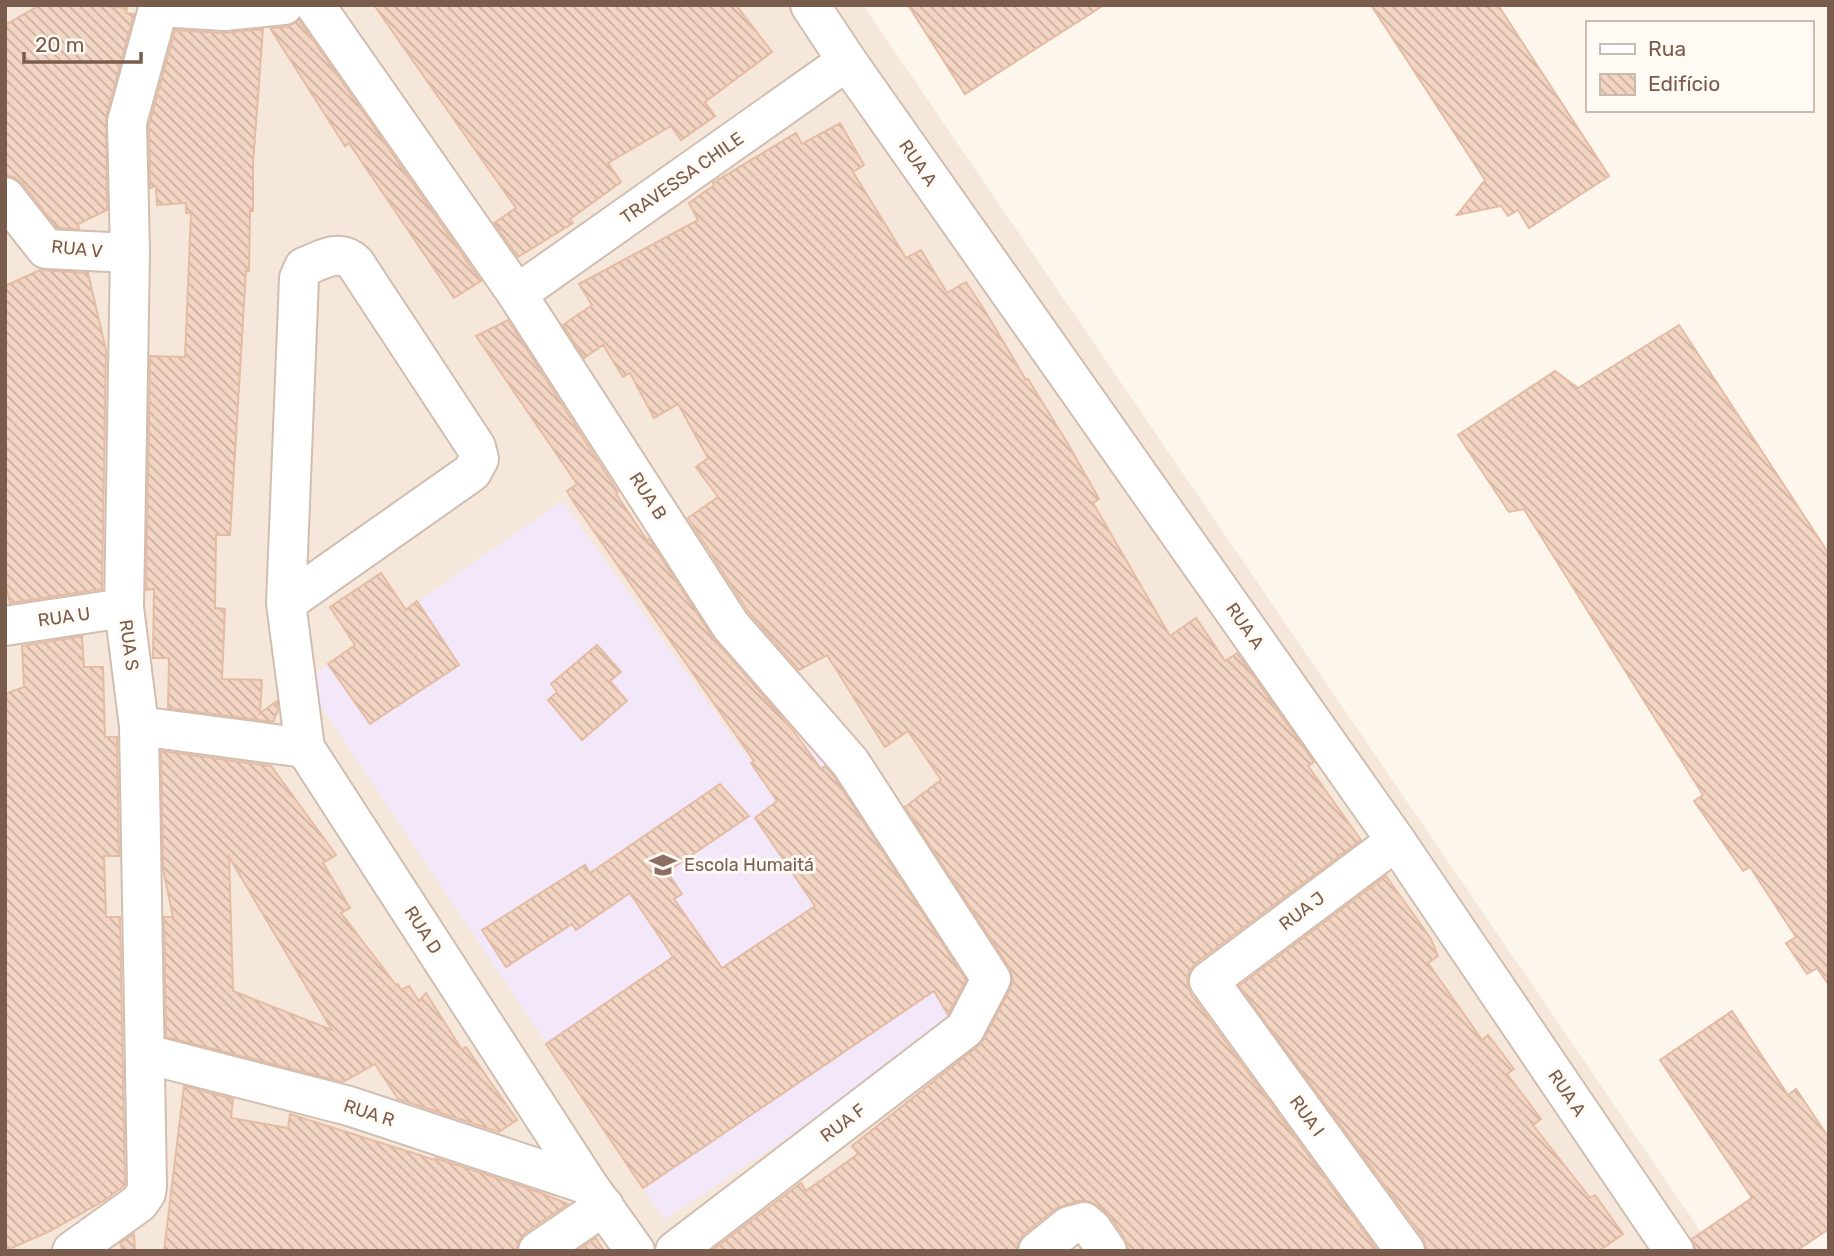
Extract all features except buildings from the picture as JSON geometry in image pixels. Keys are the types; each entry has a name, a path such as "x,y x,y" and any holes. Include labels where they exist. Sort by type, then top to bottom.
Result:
{"street":[{"path":"159,6 225,11 284,5"},
{"name":"RUA B","path":"315,5 517,294 731,626 850,762 991,979"},
{"name":"RUA A","path":"810,5 1396,841 1674,1251"},
{"name":"RUA S","path":"72,1251 139,1203 146,1193 139,726 124,608 130,253 127,122 159,6"},
{"name":"TRAVESSA CHILE","path":"517,294 847,61"},
{"name":"RUA V","path":"5,197 46,249 130,253"},
{"path":"139,726 305,748 286,603 299,278 304,267 341,254 348,256 355,263 476,447 478,459 472,472 286,603"},
{"name":"RUA U","path":"5,626 124,608"},
{"name":"RUA D","path":"305,748 596,1196 635,1251"},
{"name":"RUA J","path":"1209,981 1396,841"},
{"name":"RUA F","path":"675,1251 965,1029 991,979"},
{"name":"RUA I","path":"1209,981 1405,1251"},
{"name":"RUA R","path":"146,1055 349,1106 596,1196"},
{"path":"538,1251 596,1196"},
{"path":"1038,1251 1077,1222 1084,1222 1100,1240"}],"shaded area":[{"path":"5,5 863,5 1714,1251 5,1251"},
{"name":"Escola Humaitá","path":"562,501 761,776 811,740 964,953 972,996 961,1022 664,1220 304,681"}],"place":[{"name":"Escola Humaitá","path":"663,865"}]}
